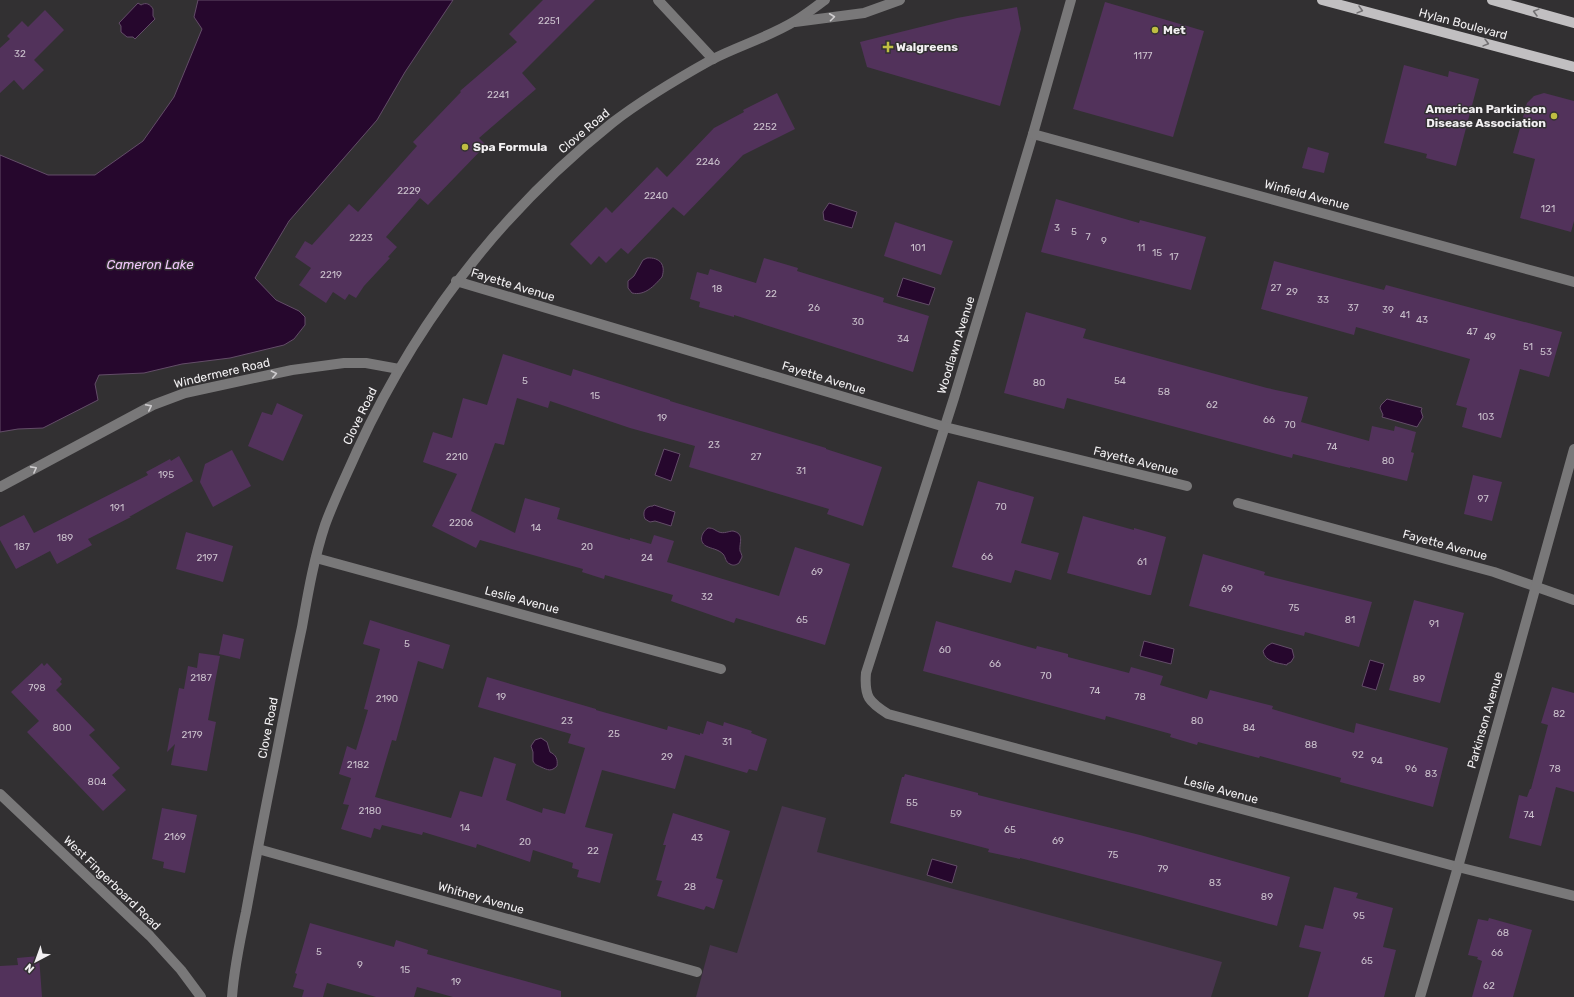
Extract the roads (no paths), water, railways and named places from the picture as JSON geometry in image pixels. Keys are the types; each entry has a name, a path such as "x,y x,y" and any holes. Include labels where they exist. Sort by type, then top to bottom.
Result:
{"main road":[{"name":"Hylan Boulevard","path":"1322,0 1574,67"},
{"path":"1492,0 1574,23"}],"street":[{"path":"658,0 713,60"},
{"name":"Clove Road","path":"232,997 236,966 258,849 316,558 326,524 340,489 370,423 399,369 456,282 514,214 562,166 587,144 639,103 713,60 793,22 826,0"},
{"name":"Clove Road","path":"793,22 864,13 900,0"},
{"name":"Woodlawn Avenue","path":"867,697 865,685 866,673 945,427 1033,134 1071,0"},
{"name":"Winfield Avenue","path":"1033,134 1574,282"},
{"name":"Fayette Avenue","path":"456,282 945,427 1187,486"},
{"name":"Windermere Road","path":"0,487 153,405 185,393 292,370 344,363 366,363 399,369"},
{"name":"Parkinson Avenue","path":"1420,997 1458,867 1574,450"},
{"name":"Fayette Avenue","path":"1238,503 1494,572 1574,600"},
{"name":"Leslie Avenue","path":"316,558 720,669"},
{"name":"Leslie Avenue","path":"867,697 876,706 888,714 1458,867 1574,896"},
{"name":"West Fingerboard Road","path":"0,794 150,936 181,970 201,997"},
{"name":"Whitney Avenue","path":"258,849 697,972"}],"water":[{"name":"Cameron Lake","path":"198,0 453,0 405,72 377,120 289,221 255,278 276,300 299,311 305,317 305,325 294,339 284,345 230,358 182,364 144,373 99,375 95,384 98,400 43,428 18,429 0,432 0,155 48,175 95,175 143,141 174,97 202,29 194,17"},
{"path":"138,3 141,5 148,4 151,6 155,19 135,39 133,37 127,37 121,32 121,26 119,23"},
{"path":"829,203 857,212 852,228 824,220 823,212"},
{"path":"647,258 659,260 663,269 662,277 645,292 637,294 632,293 628,288 628,281 634,276 643,260"},
{"path":"903,278 935,288 929,305 897,296"},
{"path":"1387,399 1422,408 1421,411 1423,417 1417,427 1382,417 1383,415 1380,408"},
{"path":"664,449 680,454 671,481 655,475"},
{"path":"654,505 675,512 671,526 655,521 650,522 645,519 644,514 646,508"},
{"path":"708,528 721,533 733,531 739,534 741,539 740,551 742,557 739,563 731,565 727,562 721,552 706,546 702,542 704,532"},
{"path":"1144,641 1174,649 1171,664 1140,656"},
{"path":"1272,643 1292,649 1294,657 1291,662 1287,665 1276,663 1266,658 1263,651"},
{"path":"1370,660 1384,664 1376,690 1362,686"},
{"path":"541,738 547,742 550,752 554,754 556,758 557,766 553,769 549,770 536,765 533,761 531,746 535,740"},
{"path":"932,859 957,866 952,883 927,875"}],"place":[{"name":"Met","path":"1155,30"},
{"name":"Walgreens","path":"888,47"},
{"name":"American Parkinson Disease Association","path":"1554,116"},
{"name":"Spa Formula","path":"465,147"}]}
